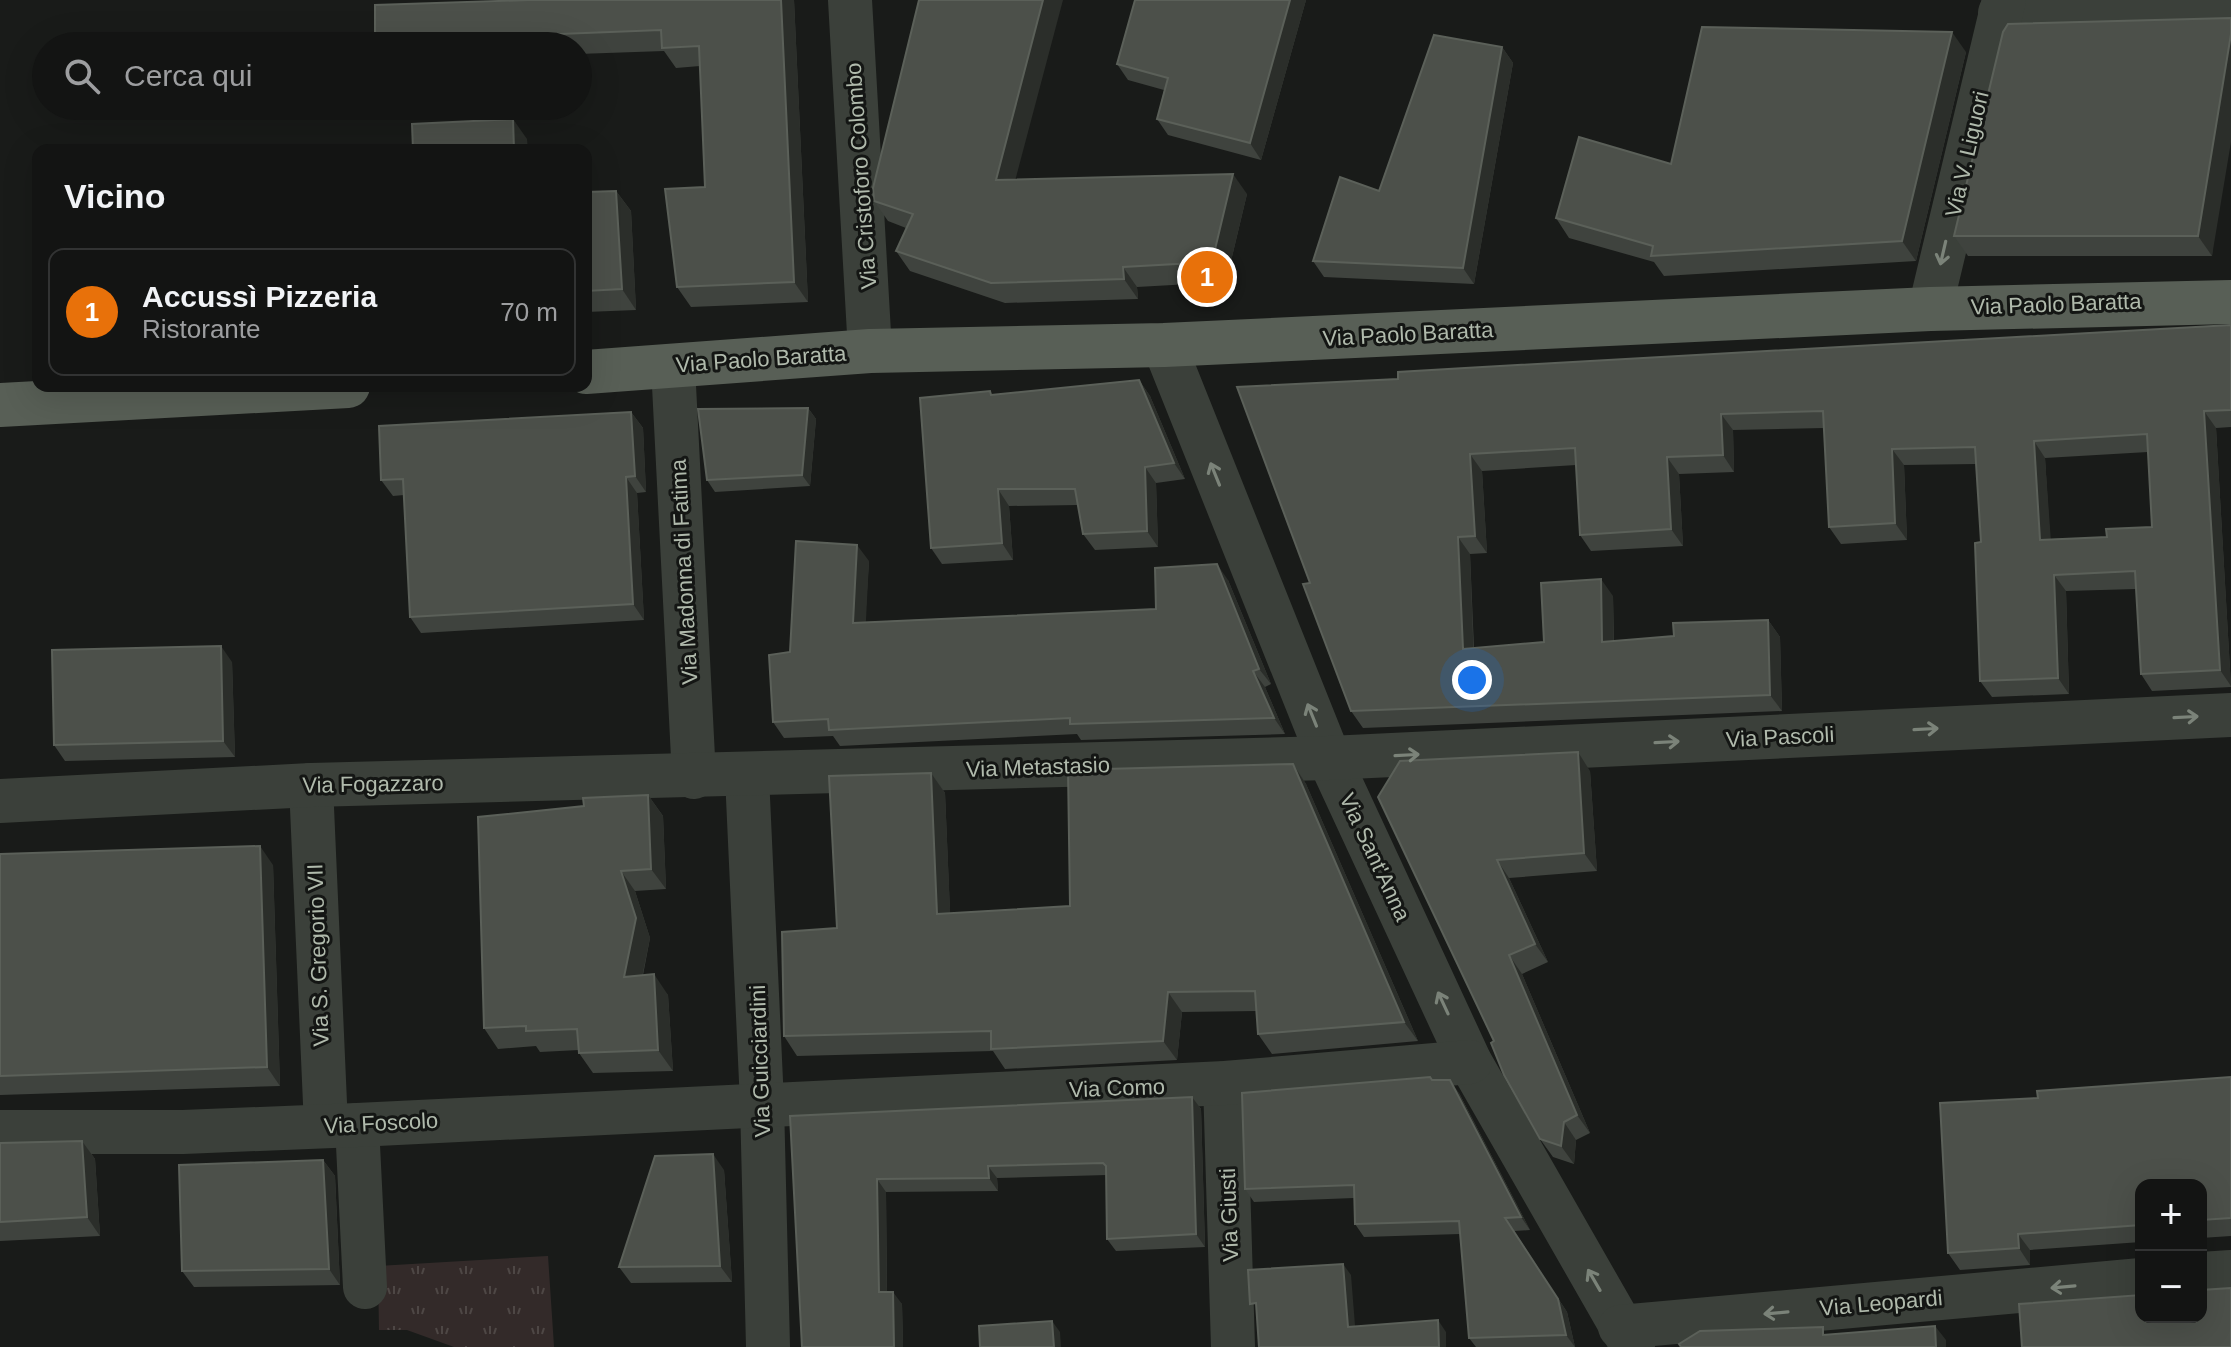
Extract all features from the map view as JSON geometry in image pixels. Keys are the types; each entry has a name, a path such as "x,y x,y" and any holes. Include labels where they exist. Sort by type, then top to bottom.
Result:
{"main road":[{"name":"Via Paolo Baratta","path":"592,372 870,351 1164,345 1930,309 2231,302"},
{"path":"0,405 238,392"}],"street":[{"name":"Via Cristoforo Colombo","path":"850,0 870,351"},
{"path":"2002,7 2231,0"},
{"name":"Via V. Liguori","path":"1930,309 2002,7"},
{"name":"Via Sant'Anna","path":"1164,345 1329,758 1470,1062 1627,1337"},
{"name":"Via Madonna di Fatima","path":"673,366 694,763"},
{"name":"Via Pascoli","path":"1329,758 2231,715"},
{"name":"Via Metastasio","path":"747,776 1329,758"},
{"name":"Via Fogazzaro","path":"0,801 694,763 747,776"},
{"name":"Via Guicciardini","path":"747,776 762,1103 768,1347"},
{"name":"Via S. Gregorio VII","path":"311,785 342,1126 365,1287"},
{"name":"Via Como","path":"762,1103 1225,1083 1470,1062"},
{"name":"Via Giusti","path":"1225,1083 1233,1347"},
{"name":"Via Foscolo","path":"0,1132 183,1132 342,1126 762,1103"},
{"path":"2207,1274 2231,1272"},
{"name":"Via Leopardi","path":"1627,1337 2135,1281"}],"green space":[{"path":"548,1256 554,1347 454,1347 407,1330 379,1330 378,1266"}],"building":[{"path":"529,0 781,0 794,282 677,287 665,189 705,187 699,46 662,48 661,30 375,32 375,5"},
{"path":"919,0 1043,0 996,180 1233,174 1212,262 1123,267 1124,279 991,283 896,251 913,214 874,201 873,188"},
{"path":"1135,0 1290,0 1250,143 1157,119 1168,78 1117,64"},
{"path":"2231,18 2198,236 1954,236 2003,32 2008,24"},
{"path":"1702,27 1952,32 1902,241 1651,256 1653,246 1556,218 1579,137 1671,164"},
{"path":"1434,35 1502,47 1463,268 1313,261 1340,177 1379,191"},
{"path":"513,120 514,144 413,144 412,124"},
{"path":"616,191 622,289 592,291 592,192"},
{"path":"2231,325 2231,410 2204,411 2220,670 2141,674 2135,571 2054,575 2058,678 1980,681 1975,543 1981,542 1975,447 1892,449 1895,523 1829,527 1823,411 1721,414 1723,455 1667,457 1671,529 1580,535 1575,448 1470,454 1475,536 1458,537 1463,649 1544,642 1541,583 1601,579 1602,642 1674,636 1673,623 1768,620 1770,695 1351,711 1303,584 1310,583 1237,387 1398,379 1398,372","holes":["2147,434 2152,527 2106,529 2107,537 2040,540 2034,441"]},
{"path":"1139,380 1174,463 1145,467 1147,531 1083,534 1075,489 998,489 1002,543 931,548 920,398 990,391 991,395"},
{"path":"808,408 802,475 707,480 698,409"},
{"path":"631,412 635,476 626,477 633,604 410,617 403,479 381,480 379,426"},
{"path":"796,541 857,545 853,623 1156,609 1155,568 1217,564 1259,669 1253,671 1274,718 1070,724 1070,718 829,730 828,719 773,722 769,655 790,652"},
{"path":"221,646 223,741 54,745 52,650"},
{"path":"1578,752 1584,853 1497,860 1535,944 1509,955 1577,1115 1564,1122 1561,1146 1540,1139 1504,1075 1491,1043 1494,1041 1378,797 1400,761"},
{"path":"1293,764 1404,1022 1258,1034 1255,991 1168,992 1163,1041 991,1049 991,1031 784,1036 782,932 837,928 829,776 931,773 937,914 1070,906 1068,770"},
{"path":"648,795 651,869 621,871 636,918 624,977 654,974 658,1050 579,1053 577,1029 526,1031 526,1026 484,1028 478,817 584,806 583,798"},
{"path":"260,846 267,1067 0,1076 0,854"},
{"path":"1430,1077 1432,1080 1450,1080 1521,1217 1505,1218 1558,1299 1566,1335 1469,1338 1459,1221 1355,1224 1354,1185 1245,1189 1242,1093"},
{"path":"2231,1077 2231,1218 2207,1220 2207,1179 2135,1179 2135,1225 2018,1234 2019,1248 1948,1253 1940,1103 2038,1098 2037,1091"},
{"path":"1192,1097 1196,1234 1107,1239 1106,1166 1103,1163 988,1166 989,1178 877,1179 879,1292 893,1292 894,1347 802,1347 790,1116"},
{"path":"82,1141 87,1217 0,1222 0,1143"},
{"path":"713,1154 720,1266 619,1267 655,1156"},
{"path":"323,1160 329,1269 182,1271 179,1165"},
{"path":"1343,1264 1348,1327 1438,1320 1439,1347 1259,1347 1256,1303 1250,1304 1248,1270"},
{"path":"2231,1288 2231,1347 2022,1347 2019,1304 2135,1295 2135,1323 2207,1323 2207,1290"},
{"path":"1052,1321 1054,1347 980,1347 979,1326"},
{"path":"1935,1326 1936,1347 1681,1347 1679,1344 1700,1331 1823,1327 1823,1335"}],"place":[{"name":"Accussì Pizzeria","path":"1207,277"}]}
